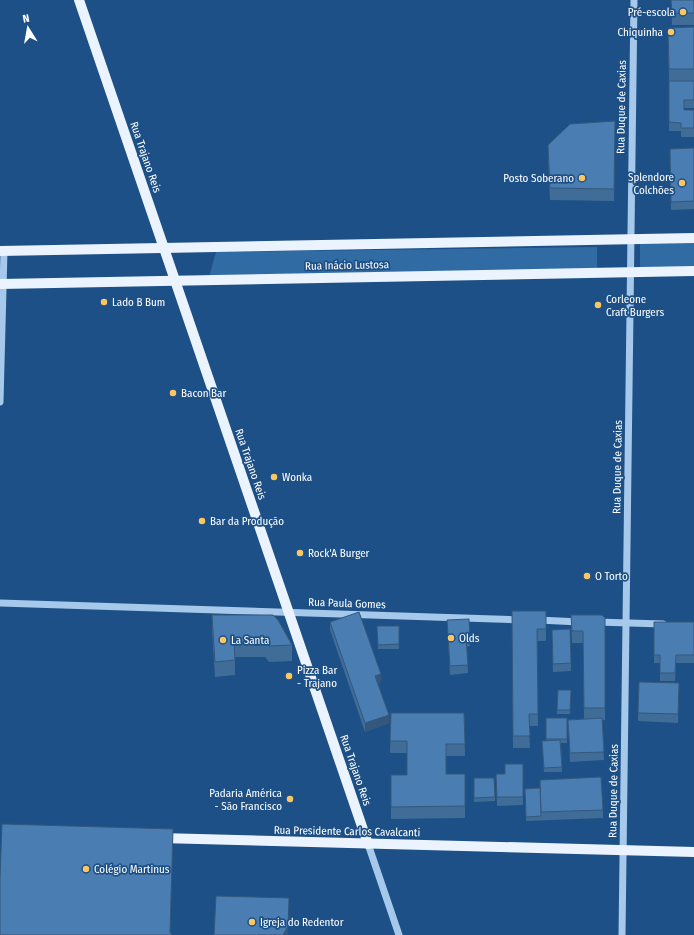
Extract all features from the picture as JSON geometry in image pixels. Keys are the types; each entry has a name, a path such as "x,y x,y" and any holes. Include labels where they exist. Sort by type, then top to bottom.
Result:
{"main road":[{"name":"Rua Trajano Reis","path":"79,0 368,844"},
{"name":"Rua Inácio Lustosa","path":"2,251 694,238"},
{"name":"Rua Inácio Lustosa","path":"2,284 694,271"},
{"name":"Rua Presidente Carlos Cavalcanti","path":"149,838 694,852"}],"street":[{"name":"Rua Duque de Caxias","path":"622,935 634,0"},
{"path":"0,402 2,251"},
{"name":"Rua Paula Gomes","path":"0,603 671,624"},
{"name":"Rua Trajano Reis","path":"368,844 400,935"}],"shaded area":[{"path":"694,238 694,269 640,270 640,239"},
{"path":"597,247 597,270 209,277 216,252"}],"building":[{"path":"671,0 694,0 694,13 672,13"},
{"path":"694,27 694,69 669,69 668,28"},
{"path":"669,81 694,81 694,100 684,100 684,110 694,110 694,128 681,128 681,123 669,122"},
{"name":"Posto Soberano","path":"615,121 614,189 550,188 548,145 570,124"},
{"name":"Splendore Colchões","path":"694,148 694,201 671,202 670,149"},
{"path":"512,611 546,611 546,629 537,629 538,714 529,714 530,736 513,736"},
{"path":"359,612 381,674 375,676 389,715 365,723 330,622"},
{"path":"212,615 273,615 278,620 292,645 269,646 265,642 234,642 235,660 215,662"},
{"path":"571,615 602,615 605,618 605,708 584,708 583,631 572,631"},
{"path":"469,619 470,638 466,639 468,665 450,666 447,620"},
{"path":"654,622 694,622 694,655 676,655 675,673 660,673 660,655 654,655"},
{"path":"377,626 399,626 399,644 378,645"},
{"path":"570,629 571,663 553,664 552,630"},
{"path":"639,682 679,683 678,714 638,713"},
{"path":"558,690 571,690 570,710 557,710"},
{"path":"391,713 464,713 465,744 446,744 446,774 465,774 465,806 391,807 391,775 407,775 407,741 390,741"},
{"path":"546,718 567,718 567,739 546,739"},
{"path":"602,718 604,752 570,753 568,720"},
{"path":"560,740 562,767 544,768 542,741"},
{"path":"505,764 523,764 523,797 497,797 496,774 505,774"},
{"path":"601,777 603,810 541,812 540,780"},
{"path":"474,778 494,778 495,797 474,798"},
{"path":"540,788 541,816 526,817 525,789"},
{"name":"Colégio Martinus","path":"2,824 173,829 170,932 172,935 0,935"},
{"name":"Igreja do Redentor","path":"216,896 289,898 288,926 283,935 214,935"}],"place":[{"name":"Pré-escola","path":"683,12"},
{"name":"Chiquinha","path":"671,32"},
{"name":"Posto Soberano","path":"582,178"},
{"name":"Splendore Colchões","path":"682,183"},
{"name":"Lado B Bum","path":"104,302"},
{"name":"Corleone Craft Burgers","path":"598,305"},
{"name":"Bacon Bar","path":"173,393"},
{"name":"Wonka","path":"274,477"},
{"name":"Bar da Produção","path":"202,521"},
{"name":"Rock'A Burger","path":"300,553"},
{"name":"O Torto","path":"587,576"},
{"name":"Olds","path":"451,638"},
{"name":"La Santa","path":"223,640"},
{"name":"Pizza Bar - Trajano","path":"289,676"},
{"name":"Padaria América - São Francisco","path":"290,799"},
{"name":"Colégio Martinus","path":"86,869"},
{"name":"Igreja do Redentor","path":"252,922"}]}
